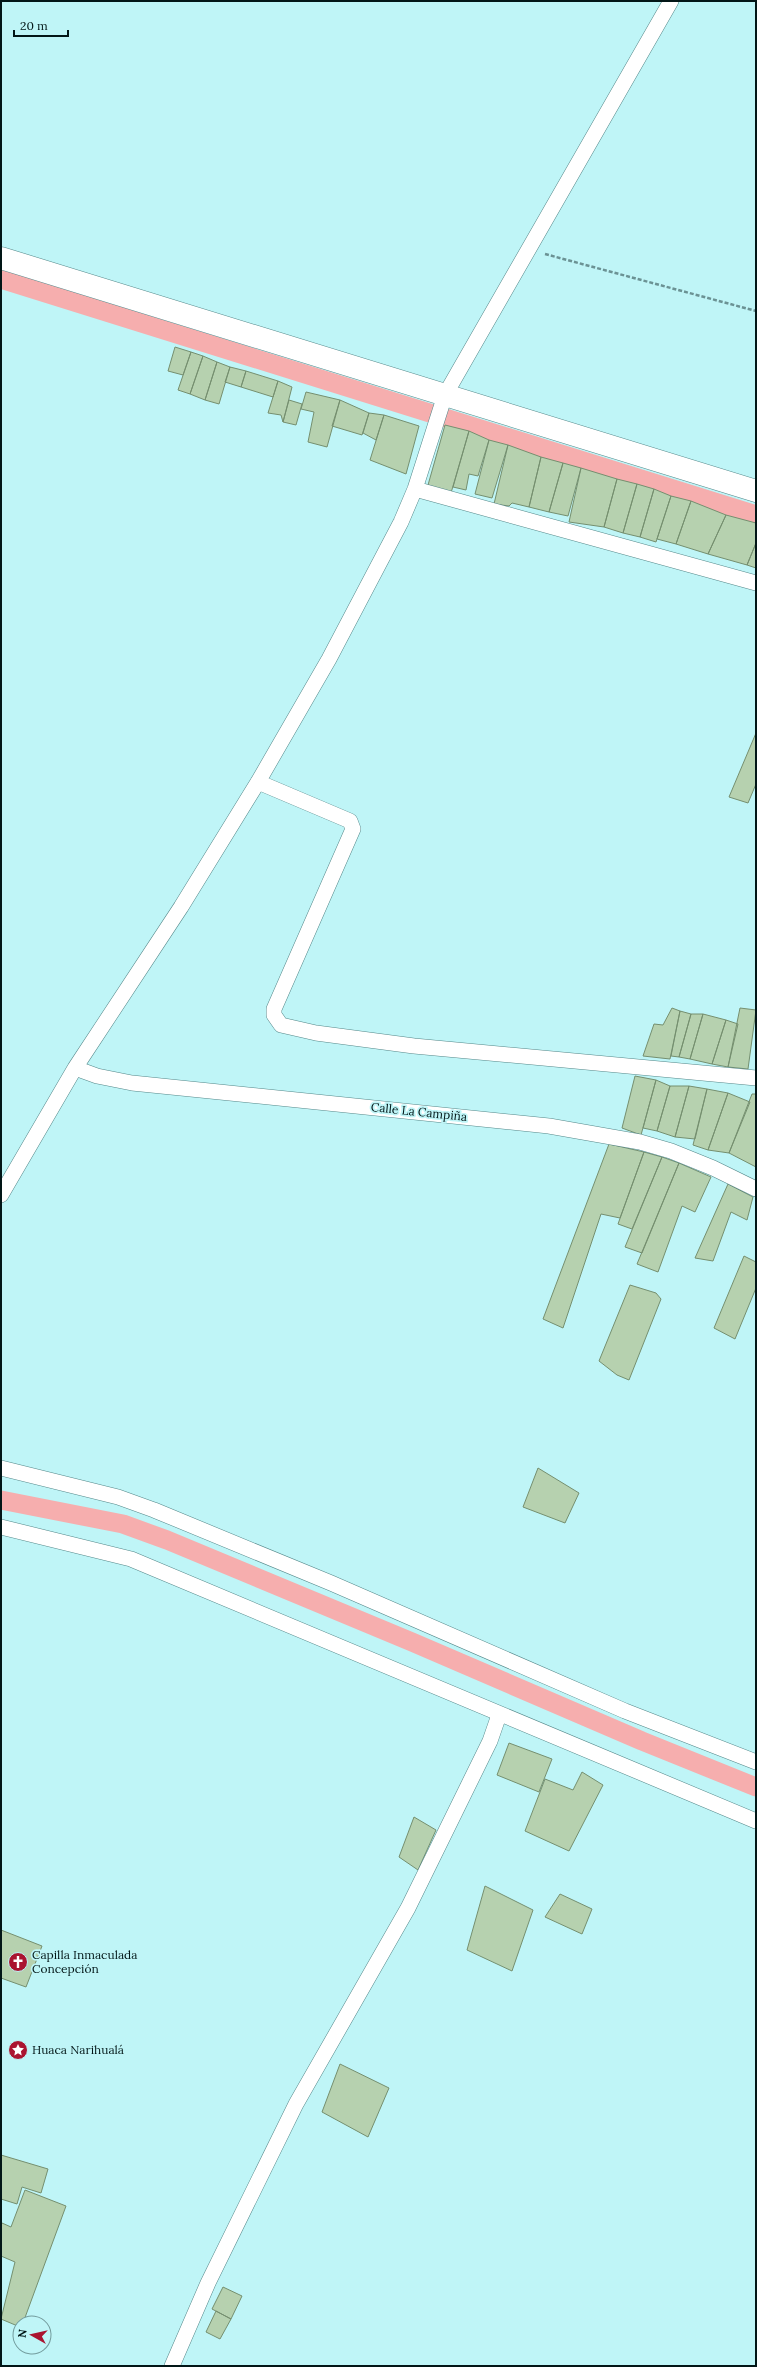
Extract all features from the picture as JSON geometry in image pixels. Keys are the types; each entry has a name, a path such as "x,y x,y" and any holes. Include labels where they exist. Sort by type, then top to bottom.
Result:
{"main road":[{"path":"1,258 444,400 756,491"}],"street":[{"path":"1,1195 75,1068 181,907 258,782 329,659 401,522 415,489 444,400 671,1"},
{"path":"415,489 756,583"},
{"path":"258,782 350,822 353,829 274,1008 274,1016 281,1025 316,1033 414,1046 756,1078"},
{"name":"Calle La Campiña","path":"75,1068 97,1076 132,1083 517,1123 640,1142 671,1151 713,1168 756,1189"},
{"path":"1,1468 118,1497 154,1510 331,1584 625,1711 756,1762"},
{"path":"1,1527 131,1559 499,1715 756,1821"},
{"path":"172,2366 208,2283 296,2104 408,1908 490,1741 499,1715"}],"path":[{"path":"529,249 756,311"}],"building":[{"path":"175,347 191,352 183,375 168,371"},
{"path":"191,352 203,356 190,394 178,390"},
{"path":"203,356 217,362 205,400 190,394"},
{"path":"217,362 230,367 219,404 205,400"},
{"path":"230,367 246,371 241,387 225,382"},
{"path":"246,371 278,381 273,397 241,387"},
{"path":"278,381 292,387 283,422 281,415 268,413"},
{"path":"306,392 340,400 327,447 308,442 314,412 301,409"},
{"path":"289,400 302,404 296,425 283,422"},
{"path":"340,400 369,413 362,435 332,426"},
{"path":"369,413 384,415 376,440 363,433"},
{"path":"384,415 419,426 406,474 370,460"},
{"path":"445,425 469,431 451,493 428,485"},
{"path":"469,431 489,440 478,476 469,474 466,490 453,487"},
{"path":"489,440 508,445 492,498 475,494"},
{"path":"508,445 541,457 529,507 512,503 509,506 494,504"},
{"path":"541,457 563,463 549,512 529,507"},
{"path":"563,463 581,468 568,516 549,512"},
{"path":"581,468 617,479 604,527 569,522"},
{"path":"617,479 637,484 623,533 604,527"},
{"path":"637,484 654,489 640,537 623,533"},
{"path":"654,489 671,496 656,542 640,537"},
{"path":"671,496 691,501 676,544 657,539"},
{"path":"691,501 726,515 708,554 676,544"},
{"path":"726,515 756,523 756,543 747,565 708,554"},
{"path":"756,543 756,568 747,565"},
{"path":"756,733 756,784 748,803 729,797"},
{"path":"672,1008 680,1011 670,1059 643,1056 654,1024 663,1025"},
{"path":"740,1008 756,1010 748,1069 728,1067"},
{"path":"680,1011 691,1014 679,1057 671,1056"},
{"path":"691,1014 703,1014 690,1059 679,1057"},
{"path":"703,1014 726,1020 712,1064 690,1059"},
{"path":"726,1020 738,1024 728,1067 712,1064"},
{"path":"635,1076 656,1080 641,1135 622,1128"},
{"path":"656,1080 670,1086 657,1131 643,1128"},
{"path":"670,1086 689,1086 675,1137 657,1131"},
{"path":"689,1086 707,1089 695,1139 675,1137"},
{"path":"707,1089 728,1093 708,1150 693,1145"},
{"path":"728,1093 750,1102 729,1153 708,1150"},
{"path":"752,1094 756,1094 756,1167 729,1153"},
{"path":"609,1144 644,1152 620,1218 601,1214 563,1328 543,1319"},
{"path":"644,1152 662,1157 632,1229 618,1224"},
{"path":"662,1157 679,1163 642,1253 625,1247"},
{"path":"679,1163 711,1177 695,1212 682,1206 658,1272 637,1264"},
{"path":"728,1184 753,1197 747,1220 731,1212 713,1261 695,1258"},
{"path":"744,1256 756,1262 756,1288 735,1339 714,1328"},
{"path":"630,1285 656,1293 661,1299 629,1380 617,1375 599,1361"},
{"path":"538,1468 579,1493 565,1523 523,1507"},
{"path":"509,1743 552,1759 539,1792 497,1775"},
{"path":"582,1772 603,1785 569,1851 525,1831 545,1779 573,1790"},
{"path":"414,1817 436,1830 418,1870 399,1857"},
{"path":"485,1886 533,1910 512,1971 467,1950"},
{"path":"560,1894 592,1909 582,1934 545,1917"},
{"name":"Capilla Inmaculada Concepción","path":"1,1930 42,1946 26,1987 1,1978"},
{"path":"340,2064 389,2088 368,2137 322,2112"},
{"path":"1,2155 48,2169 41,2193 22,2187 17,2204 1,2199"},
{"path":"25,2190 66,2206 26,2315 12,2315 12,2324 1,2319 15,2262 1,2256 1,2226 2,2223 11,2227"},
{"path":"223,2287 242,2296 231,2319 212,2309"},
{"path":"216,2311 231,2319 220,2339 206,2332"}],"waterway":[{"path":"1,279 756,515"},
{"path":"1,1500 123,1524 167,1540 412,1642 642,1741 756,1787"}],"place":[{"name":"Capilla Inmaculada Concepción","path":"18,1962"},
{"name":"Huaca Narihualá","path":"18,2050"}]}
